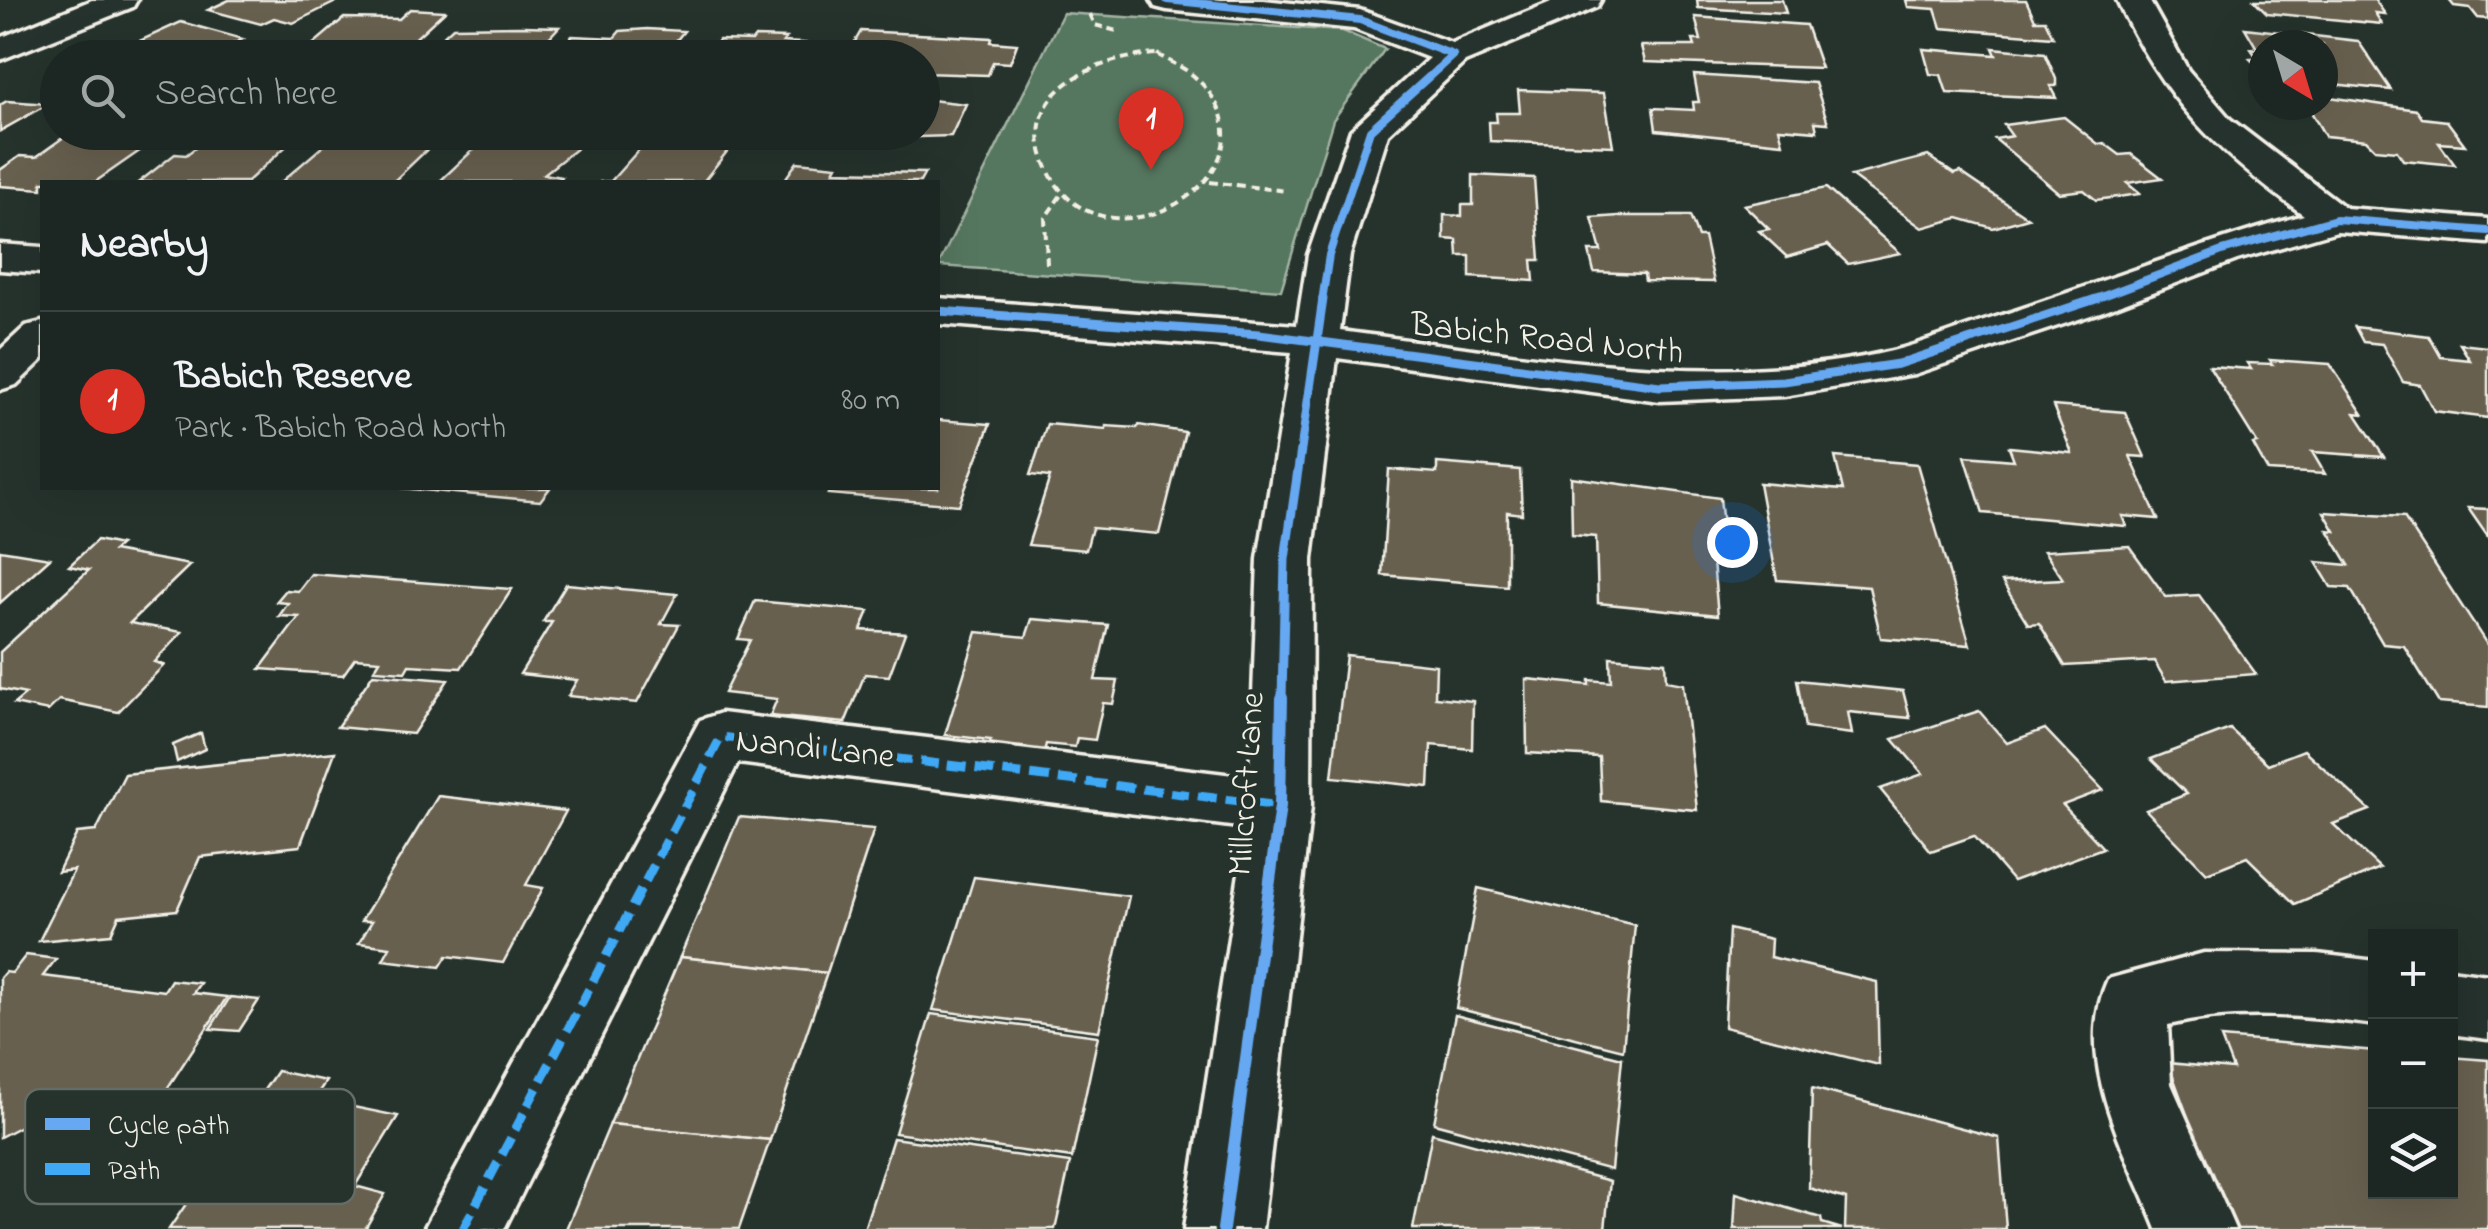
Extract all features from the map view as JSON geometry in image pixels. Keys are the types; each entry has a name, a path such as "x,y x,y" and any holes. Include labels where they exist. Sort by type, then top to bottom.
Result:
{"street":[{"path":"0,50 121,0"},
{"path":"1167,0 1360,20 1453,54 1585,0"},
{"path":"2133,0 2181,91 2215,129 2336,219"},
{"name":"Millcroft Lane","path":"1223,1229 1280,806 1285,560 1329,255 1370,130 1453,54"},
{"name":"Babich Road North","path":"940,310 1316,341 1660,386 1784,380 1898,364 2088,302 2222,251 2336,219 2488,231"},
{"path":"0,257 40,260"},
{"path":"0,374 40,338"},
{"name":"Nandi Lane","path":"464,1229 721,738 1280,806"},
{"path":"2196,1229 2135,1085 2132,1002 2204,985 2317,986 2368,992"},
{"path":"2458,1003 2488,1006"}],"path":[{"path":"1140,53 1158,54 1188,68 1222,108 1224,138 1210,182 1179,206 1126,220 1088,211 1061,195 1042,158 1040,128 1059,85 1090,65 1140,53"},
{"path":"1210,182 1287,191"},
{"path":"1046,277 1048,240 1042,223 1046,207 1061,195"}],"green space":[{"path":"1063,13 1343,31 1385,49 1333,120 1281,290 940,266"}],"building":[{"path":"229,0 340,0 293,23 274,18 261,24 208,10"},
{"path":"1697,0 1782,0 1786,13 1698,8"},
{"path":"1906,0 2026,0 2035,20 2045,20 2053,37 1941,28 1935,9 1908,7"},
{"path":"2254,0 2375,0 2385,14 2375,13 2382,24 2267,13"},
{"path":"2449,0 2488,0 2488,19 2478,18 2470,8 2454,6"},
{"path":"410,9 445,11 414,40 318,40 344,18 399,19"},
{"path":"1695,17 1806,25 1821,68 1645,62 1641,46 1695,46 1693,40 1701,40"},
{"path":"181,22 243,39 241,40 142,40"},
{"path":"453,27 559,27 547,40 439,40"},
{"path":"620,31 684,31 677,40 569,40 572,36 614,38"},
{"path":"861,31 992,38 991,42 1017,44 1010,63 993,62 988,75 940,74 940,40 856,40"},
{"path":"755,37 786,38 784,40 753,40"},
{"path":"2338,39 2358,41 2391,90 2338,85"},
{"path":"1993,48 2045,53 2056,79 2056,86 2050,86 2056,98 1947,93 1941,75 1930,74 1923,49 1996,55"},
{"path":"1694,75 1815,83 1828,123 1815,122 1817,131 1779,128 1783,143 1656,130 1653,108 1694,110 1693,102 1699,102"},
{"path":"1518,90 1604,93 1613,146 1490,141 1489,122 1497,122 1496,113 1520,113"},
{"path":"2338,98 2417,110 2422,118 2447,121 2465,145 2439,143 2455,165 2403,160 2397,151 2375,149 2366,140 2325,136 2316,120 2338,120"},
{"path":"7,101 40,103 40,108 0,131 0,105"},
{"path":"940,101 966,104 951,136 940,136"},
{"path":"2064,117 2098,144 2104,143 2120,155 2131,154 2162,178 2127,183 2140,194 2096,200 2084,190 2059,193 1995,139 2012,136 2004,125"},
{"path":"46,150 141,150 98,180 40,180 40,189 0,186 0,170 20,156 36,157"},
{"path":"193,150 282,150 249,180 142,180 175,154 186,155"},
{"path":"318,150 427,150 395,180 283,180"},
{"path":"473,150 575,150 544,174 562,177 558,180 441,180"},
{"path":"639,150 728,150 705,180 612,180"},
{"path":"1928,156 1954,174 1960,172 2028,218 1993,228 1958,218 1922,228 1851,176"},
{"path":"797,162 837,166 834,171 925,173 921,180 784,180"},
{"path":"1473,175 1534,178 1540,260 1532,260 1534,281 1470,277 1470,256 1458,256 1457,240 1444,239 1444,215 1462,216 1462,205 1473,205"},
{"path":"1826,188 1900,253 1848,264 1828,245 1787,257 1759,231 1769,229 1744,205"},
{"path":"1690,216 1698,237 1704,237 1714,282 1645,281 1644,274 1594,272 1589,251 1601,251 1592,218"},
{"path":"2355,327 2429,336 2441,357 2470,360 2460,344 2488,347 2488,418 2434,411 2420,385 2403,382 2382,344 2363,342"},
{"path":"2270,360 2330,364 2363,414 2355,413 2384,457 2312,452 2325,474 2268,471 2253,444 2257,443 2209,366 2251,369 2247,363 2273,364"},
{"path":"2053,406 2125,412 2145,457 2130,456 2158,519 2122,516 2126,526 1983,513 1965,456 2014,460 2009,447 2072,453"},
{"path":"940,420 990,424 959,505 828,494 830,490 940,490"},
{"path":"1047,424 1106,429 1139,425 1185,432 1159,534 1092,528 1086,550 1028,545 1050,477 1030,475"},
{"path":"1835,457 1917,464 1970,645 1881,638 1869,587 1777,580 1759,483 1843,490"},
{"path":"1437,463 1520,470 1522,514 1507,512 1507,586 1382,575 1389,469 1437,473"},
{"path":"1571,477 1720,498 1725,543 1711,541 1718,615 1598,603 1596,537 1572,535"},
{"path":"422,490 548,490 540,501"},
{"path":"2468,508 2488,509 2488,537"},
{"path":"2324,512 2404,517 2488,646 2488,707 2439,703 2404,646 2383,644 2350,588 2331,587 2316,562 2349,565 2328,530 2335,531"},
{"path":"97,540 120,545 113,551 190,565 130,623 182,632 154,662 164,665 118,712 59,700 48,711 14,704 26,694 0,689 0,652 89,570 69,566"},
{"path":"2129,546 2166,597 2199,595 2256,674 2166,681 2154,661 2065,666 2039,623 2028,624 2002,582 2063,579 2044,551"},
{"path":"0,550 50,558 0,603"},
{"path":"311,574 512,589 461,668 409,665 405,672 374,670 380,660 355,658 343,675 260,669 299,617 279,616 288,603 276,602 286,590 298,591"},
{"path":"566,584 677,594 661,624 679,625 637,703 568,696 577,680 520,674 552,622 543,622"},
{"path":"755,601 869,611 861,630 905,633 889,676 865,674 845,723 770,716 777,699 724,693 750,640 738,639"},
{"path":"1032,619 1108,625 1095,680 1118,681 1113,704 1103,703 1095,740 1077,738 1075,747 1046,744 1044,752 988,746 991,740 945,735 977,632 1026,637"},
{"path":"1346,655 1436,665 1435,697 1473,701 1472,749 1431,745 1429,787 1332,777"},
{"path":"1610,657 1665,662 1666,681 1683,684 1697,810 1601,801 1599,757 1527,753 1526,679 1589,685 1589,680 1611,682"},
{"path":"373,674 448,680 413,734 337,727"},
{"path":"1797,680 1903,691 1910,718 1848,712 1852,734 1805,728"},
{"path":"1979,711 2007,743 2045,729 2103,790 2063,805 2103,848 2013,881 1974,836 1931,851 1880,789 1923,774 1893,739"},
{"path":"2230,729 2268,764 2304,750 2370,810 2333,824 2380,868 2295,904 2247,857 2207,873 2146,810 2187,794 2151,759"},
{"path":"201,733 205,749 177,762 173,745"},
{"path":"335,752 300,846 200,857 177,910 119,916 111,934 39,941 74,870 58,872 77,833 96,831 125,774"},
{"path":"438,796 566,811 526,885 543,888 503,963 447,956 440,967 383,960 390,947 359,943 372,921 361,921"},
{"path":"739,817 874,829 827,973 680,957"},
{"path":"974,877 1129,896 1099,1031 933,1010"},
{"path":"1478,888 1635,925 1623,1050 1456,1008"},
{"path":"1729,929 1771,939 1770,957 1877,982 1879,1065 1724,1027"},
{"path":"26,955 56,959 43,976 164,991 171,980 200,983 193,993 227,997 167,1089 25,1089 25,1124 0,1137 0,978 5,972 12,973"},
{"path":"680,957 827,973 770,1140 610,1124"},
{"path":"230,997 259,1000 239,1031 210,1029"},
{"path":"931,1014 1098,1036 1072,1158 895,1133"},
{"path":"1455,1015 1622,1058 1611,1170 1434,1123"},
{"path":"2221,1038 2368,1050 2368,1199 2458,1199 2458,1058 2488,1060 2488,1229 2229,1229 2168,1063 2233,1069"},
{"path":"277,1071 326,1081 321,1089 265,1089"},
{"path":"1812,1088 1999,1138 2006,1229 1845,1229 1846,1199 1809,1188"},
{"path":"355,1107 398,1116 355,1186"},
{"path":"610,1124 770,1140 739,1229 566,1229"},
{"path":"1432,1133 1610,1181 1605,1229 1413,1229"},
{"path":"893,1138 1070,1163 1055,1229 864,1229"},
{"path":"355,1186 385,1194 365,1229 169,1229 186,1204 355,1204"},
{"path":"1736,1193 1821,1218 1822,1223 1842,1229 1734,1229"}],"marked path":[{"path":"463,1229 721,737 1280,806"}],"cycle path":[{"path":"1167,0 1360,20 1453,55 1370,130 1329,255 1285,559 1280,806 1223,1229"},
{"path":"940,311 1259,334 1660,386 1784,381 1898,364 2088,302 2222,251 2336,219 2488,231"}],"place":[{"name":"Babich Reserve","path":"1151,170"}]}
